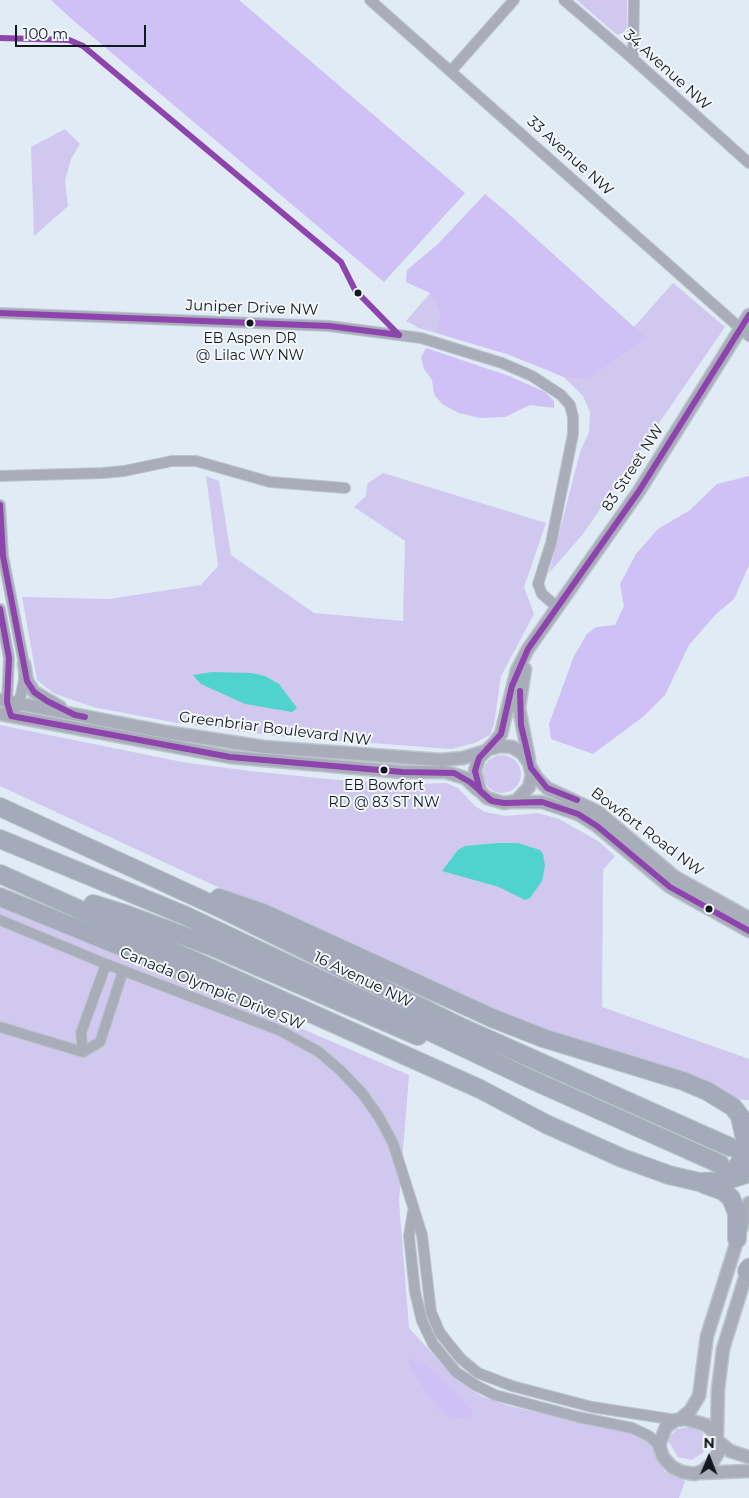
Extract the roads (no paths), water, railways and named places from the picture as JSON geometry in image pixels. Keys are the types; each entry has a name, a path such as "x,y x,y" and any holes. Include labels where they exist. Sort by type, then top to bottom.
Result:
{"highway":[{"name":"16 Avenue NW","path":"0,807 138,869 463,1028 730,1147"},
{"name":"16 Avenue NW","path":"0,839 184,915 530,1078 720,1164"},
{"path":"138,869 263,913 382,969 500,1021 580,1050 682,1081 744,1108"},
{"path":"0,874 480,1089 546,1124 605,1151 655,1170 698,1182 723,1192 731,1198 736,1213 737,1239"},
{"path":"34,888 122,913 210,946 395,1028 530,1078"},
{"path":"0,897 480,1089"},
{"path":"744,1108 749,1128"},
{"path":"717,1182 732,1174 743,1155 745,1140 744,1108"},
{"path":"698,1182 717,1182 749,1173"}],"street":[{"name":"33 Avenue NW","path":"370,0 745,332"},
{"path":"452,71 514,0"},
{"name":"34 Avenue NW","path":"564,0 749,163"},
{"path":"633,59 634,0"},
{"name":"Juniper Drive NW","path":"0,313 329,326 421,338 494,361 532,376 561,395 570,405 573,417 573,434 551,543 538,584 542,594 557,607"},
{"name":"83 Street NW","path":"488,749 500,734 517,670 538,634 639,491 745,332 749,315"},
{"path":"0,476 102,473 172,461 196,461 270,482 344,488"},
{"path":"0,505 2,550 27,681 34,692 47,702 75,715"},
{"path":"0,609 9,658 9,702"},
{"name":"83 Street NW","path":"530,766 519,708 522,678 538,634"},
{"path":"5,715 24,664"},
{"name":"Greenbriar Boulevard NW","path":"9,702 208,740 295,750 441,760 471,756 488,749"},
{"name":"Greenbriar Boulevard NW","path":"5,715 230,757 402,772 446,772 465,778 480,791"},
{"path":"501,746 512,747 522,753 530,766 529,787 521,797 509,803 492,801 480,791 475,771 479,758 488,749 501,746"},
{"name":"Bowfort Road NW","path":"530,766 537,778 547,788 598,812 675,876 749,918"},
{"name":"Bowfort Road NW","path":"509,803 542,802 578,814 597,826 670,887 749,930"},
{"name":"Canada Olympic Drive SW","path":"0,920 123,971 281,1031 306,1044 330,1061 362,1093 386,1130 404,1172 413,1211 422,1235 428,1296 435,1323 446,1343 469,1366 498,1382 592,1407 678,1419"},
{"path":"83,1052 81,1033 106,964"},
{"path":"0,1027 83,1052 100,1042 123,971"},
{"path":"749,1203 707,1336 699,1396 690,1411 663,1432 659,1445 663,1457 672,1467 682,1472 694,1474 749,1471"},
{"name":"Canada Olympic Drive SW","path":"413,1211 409,1236 415,1292 422,1321 432,1344 456,1372 475,1385 495,1395 578,1417 632,1428 649,1436 659,1445"},
{"path":"694,1474 704,1470 712,1463 718,1453 718,1389 722,1349 748,1268"},
{"path":"678,1419 702,1422 730,1451 749,1457"}],"place":[{"name":"EB Aspen DR @ Lilac WY NW","path":"250,323"},
{"name":"EB Bowfort RD @ 83 ST NW","path":"384,770"}]}
